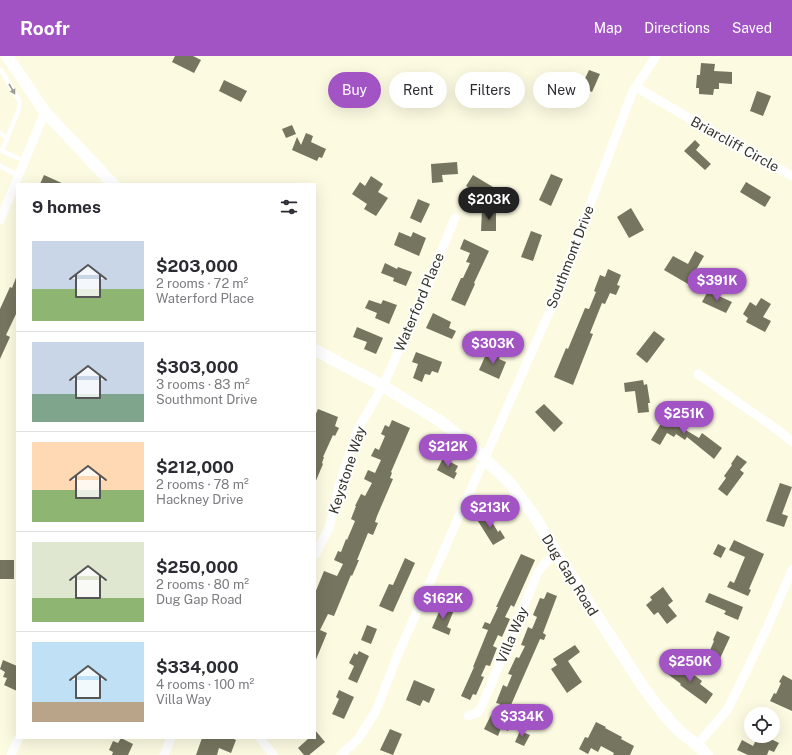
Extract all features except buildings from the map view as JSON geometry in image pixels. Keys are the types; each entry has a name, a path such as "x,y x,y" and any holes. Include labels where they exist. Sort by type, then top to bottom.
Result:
{"street":[{"name":"Southmont Drive","path":"341,755 358,739 376,711 396,659 552,306 632,93 656,56"},
{"path":"8,58 45,112 112,183"},
{"name":"Briarcliff Circle","path":"636,87 792,176"},
{"path":"0,220 45,112"},
{"name":"Waterford Place","path":"383,386 417,310 455,218"},
{"name":"Dug Gap Road","path":"316,351 383,386 440,421 468,443 509,482 533,514 556,554 644,688 659,708 707,755"},
{"path":"698,374 779,431 792,442"},
{"name":"Keystone Way","path":"316,553 328,528 339,486 359,427 383,386"},
{"name":"Villa Way","path":"468,716 479,712 538,572 545,563 556,554"},
{"path":"697,745 728,710 767,628 792,570"},
{"path":"12,755 19,739"},
{"path":"164,755 171,739"},
{"path":"261,739 273,755"}],"lane":[{"path":"8,58 1,70 20,102 19,109 1,151 25,161"},
{"path":"0,133 7,138"},
{"path":"0,166 19,176"}]}
